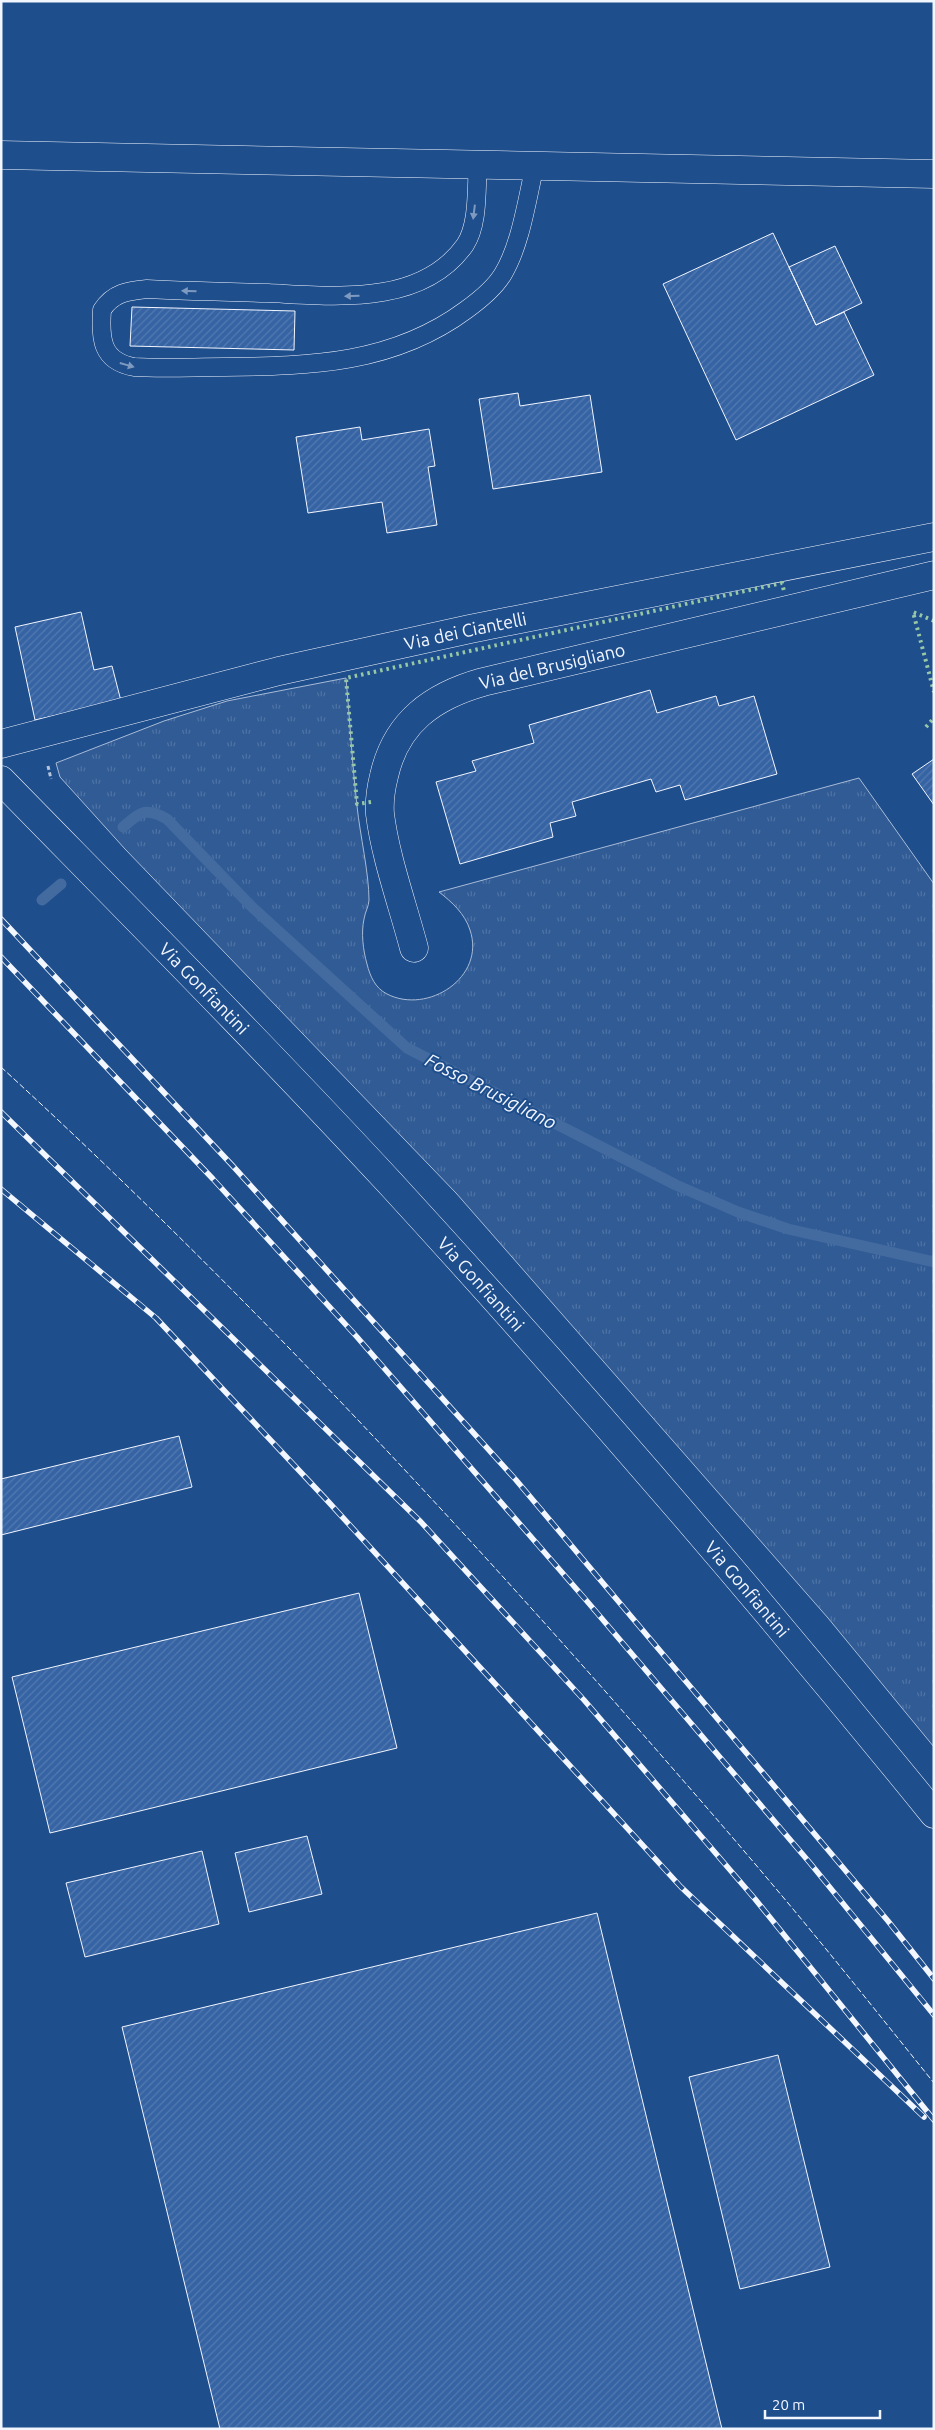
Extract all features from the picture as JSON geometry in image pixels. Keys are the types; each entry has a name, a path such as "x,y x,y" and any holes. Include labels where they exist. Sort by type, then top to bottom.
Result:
{"street":[{"path":"1,155 478,163 934,174"},
{"name":"Via dei Ciantelli","path":"1,744 279,671 470,629 934,537"},
{"name":"Via del Brusigliano","path":"414,948 383,830 380,798 391,752 408,724 423,710 454,692 483,682 934,575"},
{"name":"Via Gonfiantini","path":"1,780 387,1180 499,1303 762,1605 934,1814"}],"lane":[{"path":"478,163 472,230 465,244 456,254 430,275 392,290 348,296 146,289 125,291 107,302 102,310 103,342 108,354 125,365 139,368 293,366 346,360 382,352 414,341 436,330 472,306 492,288 503,274 516,243 535,165"}],"green space":[{"path":"346,678 355,790 369,889 369,902 363,924 364,947 371,977 376,985 387,994 403,999 420,999 435,995 450,988 462,976 470,963 473,947 468,924 458,909 439,892 859,778 934,884 934,1747 828,1618 456,1193 125,849 60,777 56,763 164,721 227,701"}],"building":[{"path":"773,233 816,325 844,312 874,375 736,440 663,284"},
{"path":"835,246 862,303 816,325 789,267"},
{"path":"132,307 295,311 294,350 130,346"},
{"path":"518,393 520,406 590,395 602,472 493,489 479,399"},
{"path":"360,427 362,440 429,429 435,466 428,467 437,525 387,533 382,502 308,513 296,437"},
{"path":"81,612 94,670 112,666 121,701 35,720 15,627"},
{"path":"650,690 657,713 716,696 719,706 754,696 777,774 685,800 680,785 656,792 651,779 572,802 576,816 550,823 553,837 460,864 436,782 476,771 472,761 534,743 529,725"},
{"path":"934,759 934,805 912,774"},
{"path":"179,1436 192,1487 1,1535 1,1479"},
{"path":"359,1593 397,1748 50,1833 12,1677"},
{"path":"307,1836 322,1894 249,1912 235,1853"},
{"path":"202,1851 219,1924 85,1957 66,1883"},
{"path":"597,1913 722,2429 220,2429 122,2027"},
{"path":"778,2055 830,2267 740,2289 689,2077"}],"waterway":[{"name":"Fosso Brusigliano","path":"123,827 134,818 148,812 167,819 252,907 407,1048 676,1185 738,1212 788,1229 934,1262"},
{"name":"Fosso Brusigliano","path":"42,900 61,884"}],"railway":[{"path":"1,919 232,1165 516,1480 888,1921 934,1979"},
{"path":"1,957 213,1179 357,1337 586,1600 810,1863 934,2015"},
{"path":"1,1112 421,1522 584,1700 755,1899 934,2120"},
{"path":"1,1189 156,1318 324,1497 681,1887 924,2117"}],"hedge":[{"path":"371,802 357,804 346,678 782,583 784,591"},
{"path":"934,621 913,612 934,692"},
{"path":"926,727 934,718"}],"fence":[{"path":"1,1067 82,1142 239,1297 466,1536 613,1700 733,1838 813,1933 934,2083"}]}
